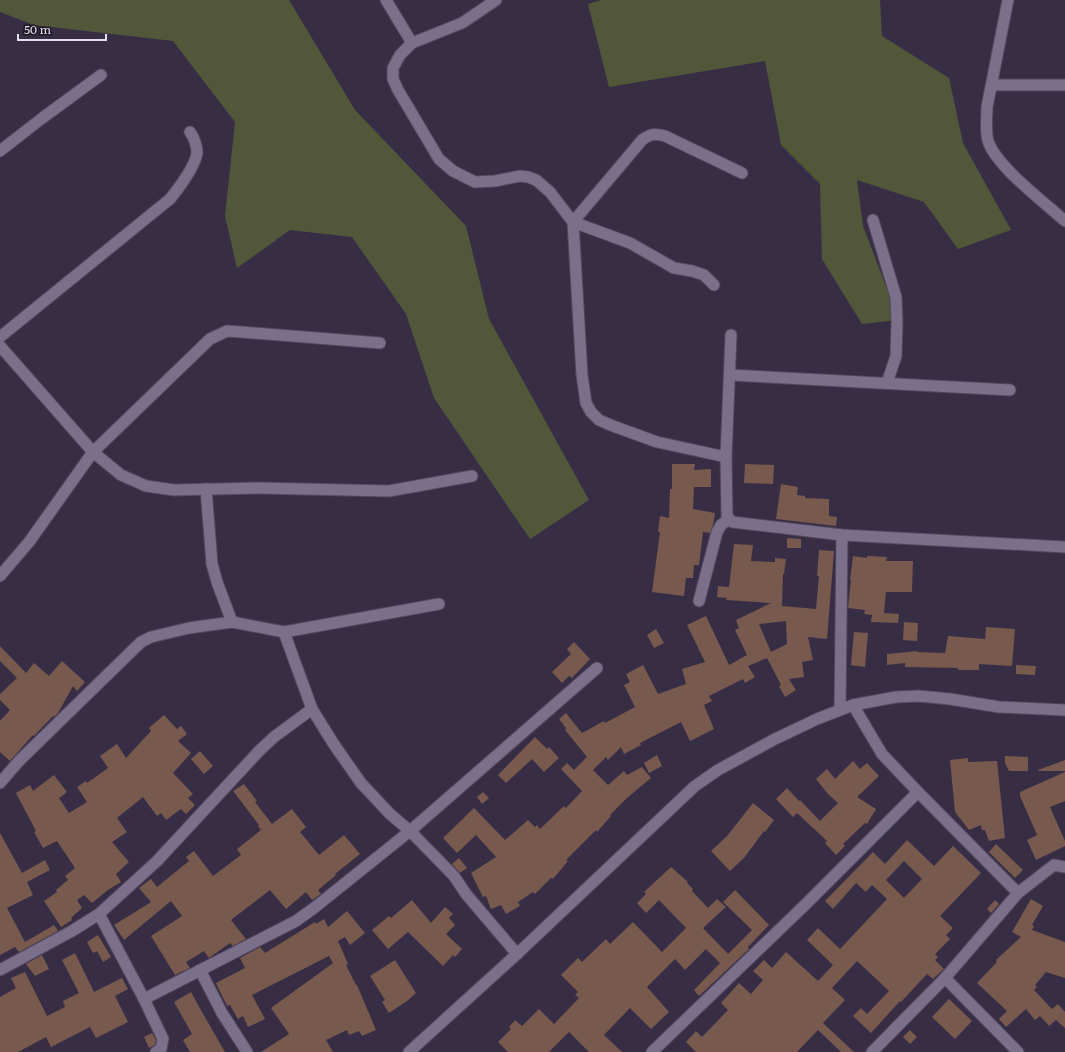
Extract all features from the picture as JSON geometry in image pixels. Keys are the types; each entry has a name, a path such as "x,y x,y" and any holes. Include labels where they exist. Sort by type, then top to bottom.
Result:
{"street":[{"path":"386,0 412,43"},
{"path":"496,0 462,24 412,43 400,55 393,68 393,79 398,90 439,159 453,171 475,182 520,176 536,180 550,192 573,222 630,243 674,268 704,275 714,285"},
{"path":"1008,0 987,106 986,123 988,140 994,152 1008,170 1065,221"},
{"path":"0,151 100,75"},
{"path":"992,85 1065,85"},
{"path":"0,338 170,199 180,187 190,170 197,153 196,141 190,132"},
{"path":"726,457 657,442 599,420 591,412 586,403 582,375 573,222 642,140 649,135 656,133 665,136 742,173"},
{"path":"873,220 896,297 896,356 887,383"},
{"path":"0,576 28,542 93,452 210,339 227,331 380,343"},
{"path":"731,335 726,457 727,516 729,519 737,523 842,535 1065,547"},
{"path":"0,346 93,452 121,475 146,486 174,490 259,488 389,491 472,476"},
{"path":"730,375 1010,390"},
{"path":"206,489 212,564 216,582 232,622"},
{"path":"699,601 717,532 721,525 729,519"},
{"path":"840,709 842,535"},
{"path":"0,783 19,761 140,642 189,628 232,622 284,632 439,604"},
{"path":"284,632 312,708 332,743 361,783 390,814 410,831 454,876 466,894 517,954"},
{"path":"144,999 296,921 314,908 410,831 597,668"},
{"path":"409,1052 517,954 695,786 718,770 738,759 817,718 853,705 896,697 919,696 950,699 999,707 1065,710"},
{"path":"853,705 882,754 1018,893"},
{"path":"0,970 72,931 99,914 157,861 260,750 274,737 312,708"},
{"path":"652,1052 807,903 918,792"},
{"path":"872,1052 945,978 1018,893 1054,865 1065,867"},
{"path":"99,914 144,999 163,1039 161,1049 156,1052"},
{"path":"200,970 222,1013 247,1052"},
{"path":"945,978 1018,1052"}],"green space":[{"path":"0,0 289,0 355,110 466,226 489,319 589,500 530,539 434,398 406,314 352,237 290,230 237,268 225,216 235,122 173,41 34,25 0,12"},
{"path":"601,0 880,0 882,36 949,78 963,143 1011,230 958,249 924,202 857,180 863,226 899,320 862,324 822,259 820,184 781,145 765,61 609,87 588,4"}],"building":[{"path":"672,464 695,464 694,470 711,469 711,487 694,487 693,509 715,513 710,533 703,532 699,565 694,565 693,578 686,578 684,596 652,592 660,532 658,532 660,516 669,518 670,489 672,489"},
{"path":"745,464 774,465 773,484 744,483"},
{"path":"781,484 798,487 797,495 805,496 805,498 829,499 829,516 837,517 836,526 776,519"},
{"path":"787,538 801,539 801,548 787,548"},
{"path":"734,544 753,545 751,561 775,562 775,558 786,559 783,574 782,606 816,609 819,576 817,576 819,550 834,551 827,639 808,637 813,660 802,662 804,677 789,679 796,690 785,697 779,686 781,685 767,658 748,666 755,677 745,683 743,679 709,696 712,701 704,705 714,729 690,741 681,722 640,743 641,745 624,754 621,747 608,760 606,757 593,770 608,785 624,771 627,775 642,767 651,778 627,798 610,815 611,816 597,832 596,830 566,860 568,861 553,879 551,878 535,894 533,892 518,902 520,906 506,914 501,905 491,909 486,896 483,897 471,873 496,857 476,835 457,853 443,838 474,808 505,840 528,820 535,827 537,825 540,829 564,806 566,808 582,791 561,769 567,763 574,770 587,757 565,730 566,728 559,719 566,713 582,733 635,707 624,685 630,682 626,674 643,665 658,694 686,684 682,669 705,662 687,625 706,616 729,665 747,655 735,630 739,628 736,620 771,603 726,600 727,598 717,597 718,586 729,587","holes":["786,621 787,644 771,652 759,624"]},
{"path":"853,556 867,558 867,556 887,557 886,561 913,561 912,592 886,592 884,613 899,614 898,623 871,622 872,615 864,614 865,610 848,608"},
{"path":"904,622 918,623 917,641 903,640"},
{"path":"986,627 1015,629 1012,666 979,664 979,670 958,670 958,668 905,667 905,663 887,665 887,654 917,651 945,653 948,636 985,639"},
{"path":"656,629 664,643 654,648 647,635"},
{"path":"854,632 868,633 865,667 851,665"},
{"path":"574,642 590,659 572,678 569,676 562,683 552,672 571,654 567,649"},
{"path":"0,646 26,673 34,663 49,676 62,661 85,682 77,691 73,686 58,713 54,717 53,716 34,736 33,735 10,761 0,752 0,721 10,710 0,700 0,694 17,678 0,661"},
{"path":"1016,665 1036,666 1035,675 1016,674"},
{"path":"164,715 177,729 181,726 187,734 178,741 191,753 173,773 193,794 188,798 195,805 186,814 181,809 166,820 161,813 157,816 143,797 117,818 127,832 112,842 129,862 116,874 121,882 92,903 84,895 77,900 82,908 71,918 72,920 61,927 44,901 57,892 56,890 68,880 65,876 75,868 57,841 43,848 34,832 36,831 16,793 30,785 33,791 54,775 67,792 59,798 69,813 87,802 77,787 86,781 87,783 108,768 100,756 117,744 126,758 151,731 149,728"},
{"path":"535,737 547,749 549,747 559,758 544,772 532,759 506,783 498,775"},
{"path":"200,751 213,766 204,774 191,759"},
{"path":"657,755 662,766 649,773 644,763"},
{"path":"1005,756 1028,757 1028,771 1009,771 1005,763"},
{"path":"968,758 968,762 997,761 1005,838 989,841 985,830 982,830 981,825 969,830 955,812 950,760"},
{"path":"1065,760 1065,771 1038,771 1038,770"},
{"path":"853,761 860,769 867,763 879,776 857,797 876,809 867,824 865,823 843,844 845,846 836,855 825,843 827,841 797,813 793,817 776,799 787,788 820,821 838,803 828,794 816,779 827,769 835,779"},
{"path":"1065,772 1065,801 1050,807 1065,841 1065,846 1036,860 1027,840 1037,835 1020,796 1020,792"},
{"path":"244,784 257,801 255,802 272,824 292,809 306,827 300,832 319,855 344,835 360,854 318,890 321,894 312,900 306,892 286,909 270,890 231,920 246,939 233,946 230,943 209,958 204,951 186,962 190,968 175,975 151,936 182,916 171,901 124,940 114,925 151,902 139,888 151,879 157,887 189,861 186,857 194,851 213,876 241,855 237,849 261,830 258,826 259,825 233,791"},
{"path":"483,792 489,798 482,804 477,797"},
{"path":"753,803 774,820 744,858 730,871 711,851 727,836"},
{"path":"0,833 22,873 45,860 50,870 27,882 33,895 7,908 25,942 54,925 58,931 19,952 15,947 0,955"},
{"path":"907,840 934,866 953,846 981,873 940,916 953,928 946,935 950,939 935,954 938,957 935,960 944,969 933,979 927,974 871,1033 853,1016 861,1008 867,1014 889,991 857,961 832,988 845,1000 823,1023 854,1052 841,1052 818,1030 797,1052 696,1052 686,1042 696,1031 702,1037 728,1010 721,1003 739,983 751,994 763,980 753,971 764,960 772,968 786,952 818,981 833,965 807,940 818,928 840,949 887,899 872,885 866,892 856,883 833,909 825,901 873,852 885,864","holes":["904,861 922,879 904,898 886,880"]},
{"path":"996,844 1023,870 1015,878 989,852"},
{"path":"459,858 467,868 460,873 452,864"},
{"path":"671,867 688,882 687,883 693,889 692,891 708,908 717,899 726,907 703,928 728,954 752,930 723,902 735,890 769,925 748,947 749,949 699,996 694,990 720,963 706,949 685,970 675,959 647,987 669,1012 651,1029 630,1008 604,1035 622,1052 589,1052 569,1032 549,1052 508,1052 498,1042 511,1029 509,1027 515,1020 522,1026 539,1009 554,1024 579,998 575,995 578,992 561,975 578,958 582,962 606,939 610,944 633,922 662,952 686,928 659,900 646,913 637,903 646,894 644,892"},
{"path":"1031,899 1043,906 1032,925 1034,926 1032,930 1065,942 1065,978 1046,972 1035,985 1037,987 1034,990 1052,1009 1058,1004 1065,1012 1065,1028 1056,1020 1049,1026 1040,1016 1035,1020 1026,1009 1006,1027 999,1019 1007,1011 977,983 997,962 996,960 1021,937 1012,932"},
{"path":"412,900 431,923 445,907 453,914 449,918 455,925 446,934 462,949 455,957 453,955 443,966 408,932 388,949 372,930 389,916 391,918"},
{"path":"995,900 999,904 991,913 987,909"},
{"path":"347,911 365,933 350,945 345,937 338,941 348,964 346,965 357,985 376,1030 362,1036 359,1031 349,1035 347,1030 326,1040 333,1052 261,1052 289,1034 271,1008 333,963 329,956 252,995 265,1019 248,1027 243,1016 238,1019 230,1005 227,1006 216,983 245,968 240,958 260,947 265,953 315,922 316,924 324,919 328,927"},
{"path":"98,935 111,957 103,962 97,951 93,953 87,942"},
{"path":"75,953 94,992 122,978 128,989 115,996 128,1022 96,1038 90,1027 51,1047 46,1037 18,1052 0,1052 0,997 16,988 11,978 25,972 47,1016 65,1007 63,1001 79,993 62,960"},
{"path":"42,955 49,969 35,976 26,964"},
{"path":"395,960 416,993 389,1013 382,1002 385,1000 370,976"},
{"path":"191,992 225,1052 190,1052 183,1040 192,1034 174,1002"},
{"path":"949,999 972,1021 955,1039 932,1017"},
{"path":"910,1030 917,1037 910,1044 903,1037"},
{"path":"152,1033 156,1040 155,1045 149,1048 144,1037"}]}
